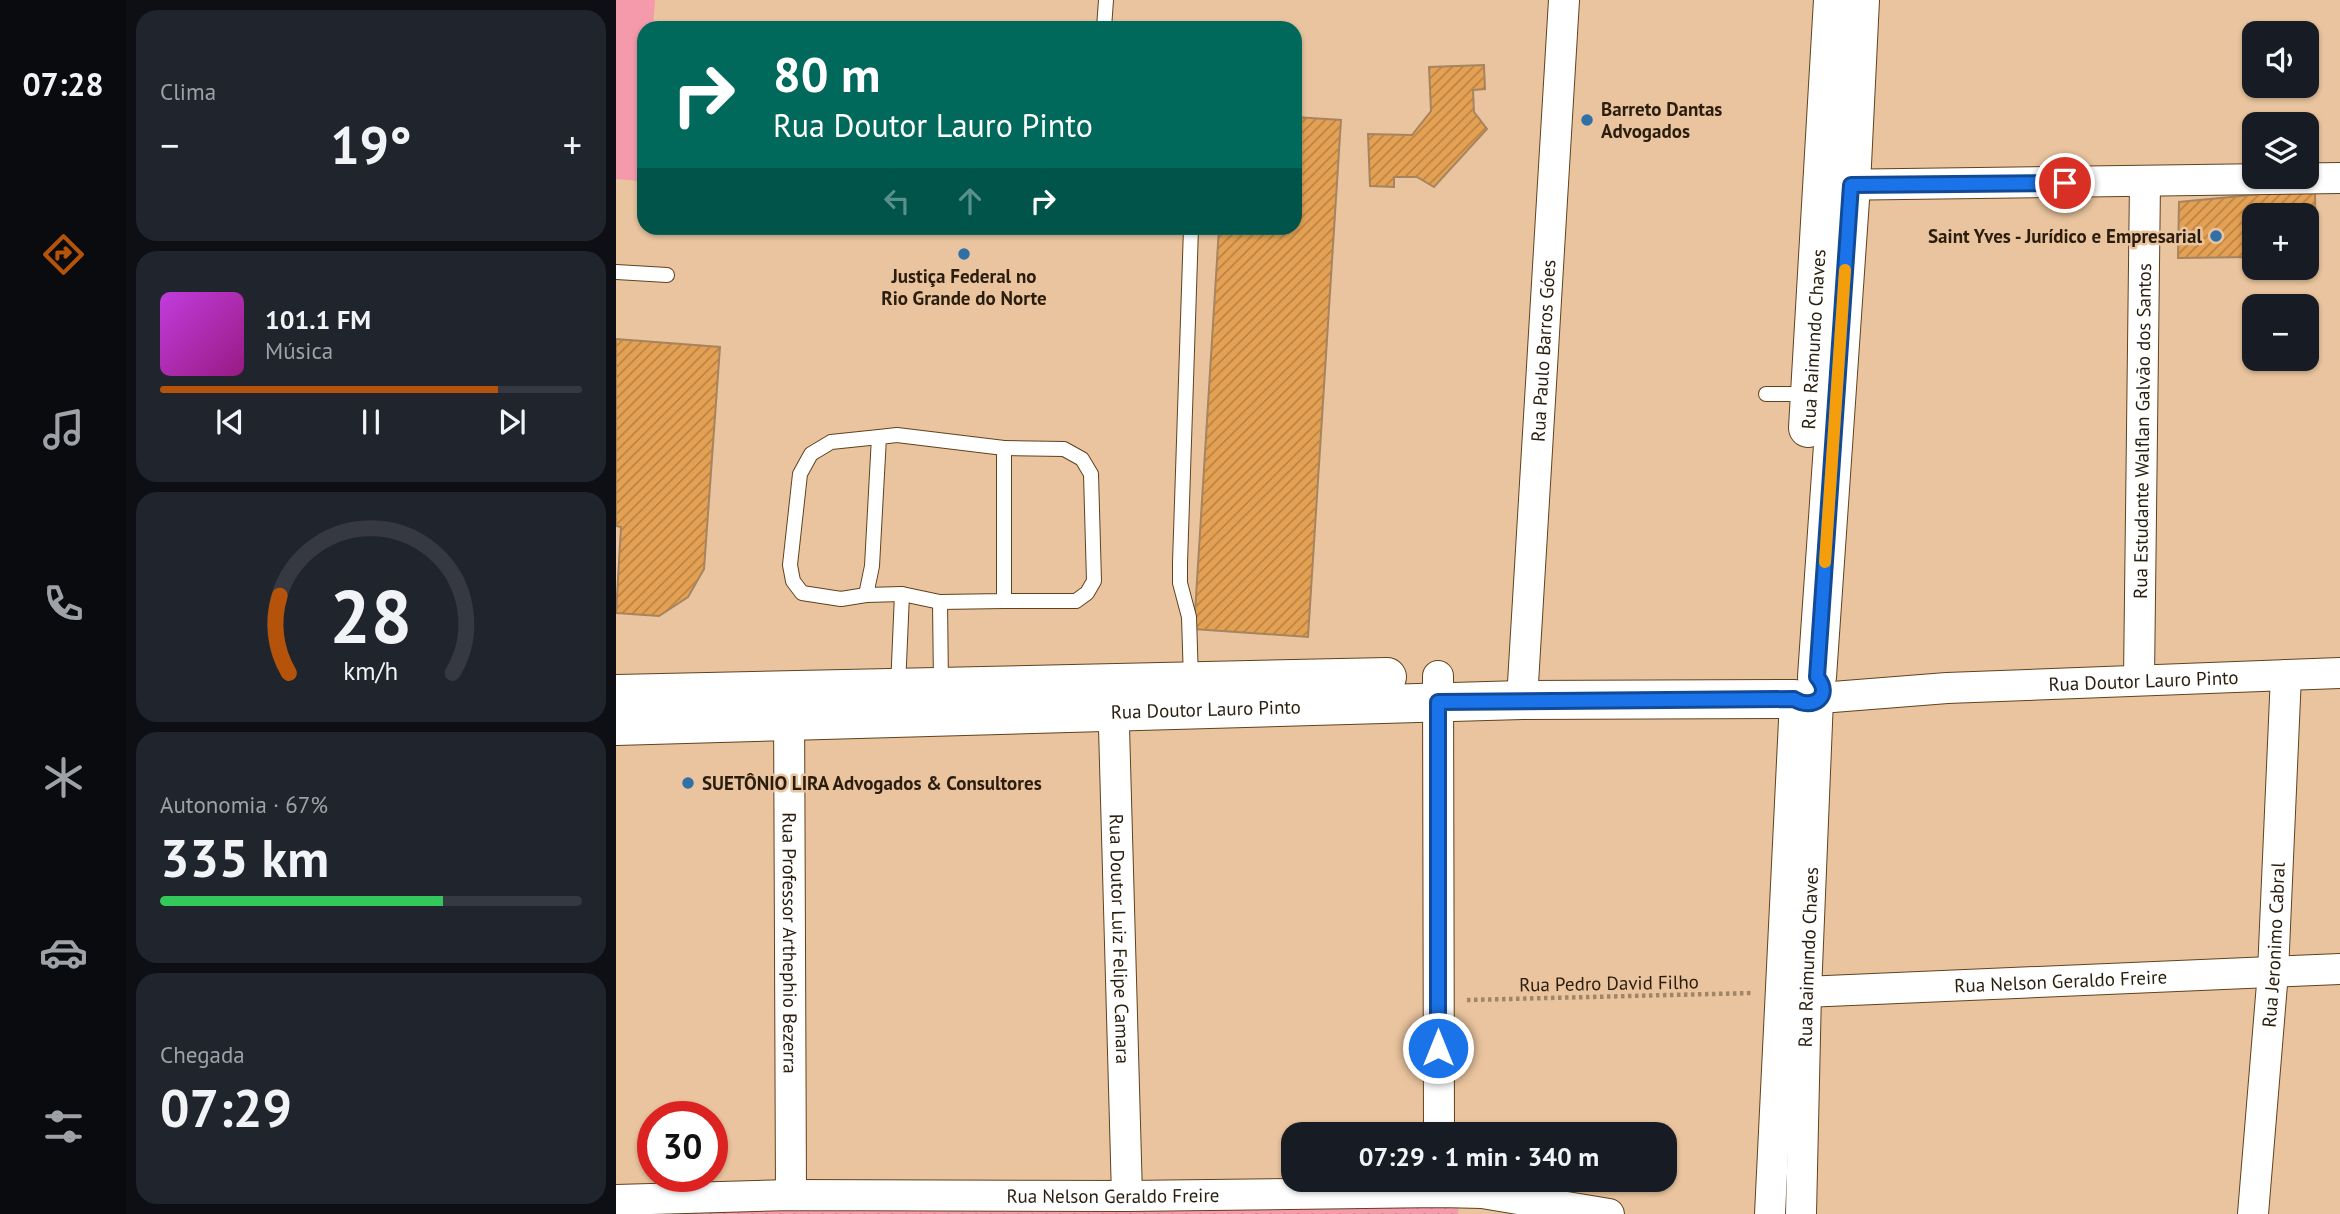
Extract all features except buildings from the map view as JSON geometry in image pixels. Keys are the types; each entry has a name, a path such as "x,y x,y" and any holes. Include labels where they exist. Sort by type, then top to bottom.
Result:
{"street":[{"name":"Rua Paulo Barros Góes","path":"1523,687 1564,0"},
{"name":"Rua Raimundo Chaves","path":"1833,0 1836,185"},
{"name":"Rua Raimundo Chaves","path":"1770,1214 1794,993 1807,688 1836,185 1860,0"},
{"path":"1836,185 2340,178"},
{"name":"Rua Estudante Walflan Galvão dos Santos","path":"2139,679 2145,182"},
{"name":"Rua Doutor Lauro Pinto","path":"616,694 789,706 1523,687 1947,688 2340,673"},
{"name":"Rua Jeronimo Cabral","path":"2253,1214 2273,972 2286,675"},
{"name":"Rua Doutor Lauro Pinto","path":"616,726 789,706 898,689 942,687 1114,698"},
{"path":"1438,689 1439,1122"},
{"name":"Rua Doutor Luiz Felipe Camara","path":"1114,698 1127,1196"},
{"name":"Rua Professor Arthephio Bezerra","path":"789,706 791,1195"},
{"name":"Rua Nelson Geraldo Freire","path":"1794,993 2340,968"},
{"name":"Rua Raimundo Chaves","path":"1794,993 1801,1214"},
{"name":"Rua Nelson Geraldo Freire","path":"616,1200 791,1195 1127,1196 1281,1191"},
{"name":"Rua Nelson Geraldo Freire","path":"1453,1192 1481,1204 1609,1214"}],"lane":[{"path":"1104,21 1106,0"},
{"path":"1191,235 1180,583 1189,617 1192,696"},
{"path":"616,272 667,275"},
{"path":"1766,394 1823,395"},
{"path":"897,435 1004,448 1064,449 1082,459 1091,474 1094,582 1087,593 1076,601 940,602 902,594 841,599 802,593 793,581 790,565 800,474 811,454 831,442 897,435"},
{"path":"866,595 872,566 879,437"},
{"path":"1004,448 1004,601"},
{"path":"898,689 902,594"},
{"path":"940,602 942,687"}],"path":[{"name":"Rua Pedro David Filho","path":"1438,1000 1794,993"}],"shaded area":[{"path":"616,0 655,0 654,21 637,21 637,181 616,179"},
{"path":"1459,1203 1458,1214 616,1214 616,1213"}],"slow traffic":[{"path":"1825,562 1845,270"}],"place":[{"name":"Barreto Dantas Advogados","path":"1587,120"},
{"name":"Saint Yves - Jurídico e Empresarial","path":"2216,236"},
{"name":"Justiça Federal no Rio Grande do Norte","path":"964,254"},
{"name":"SUETÔNIO LIRA Advogados & Consultores","path":"688,783"}],"route":[{"path":"1438,1048 1438,702 1794,699 1803,705 1811,704 1820,698 1823,684 1817,677 1851,185 2065,183"}]}
